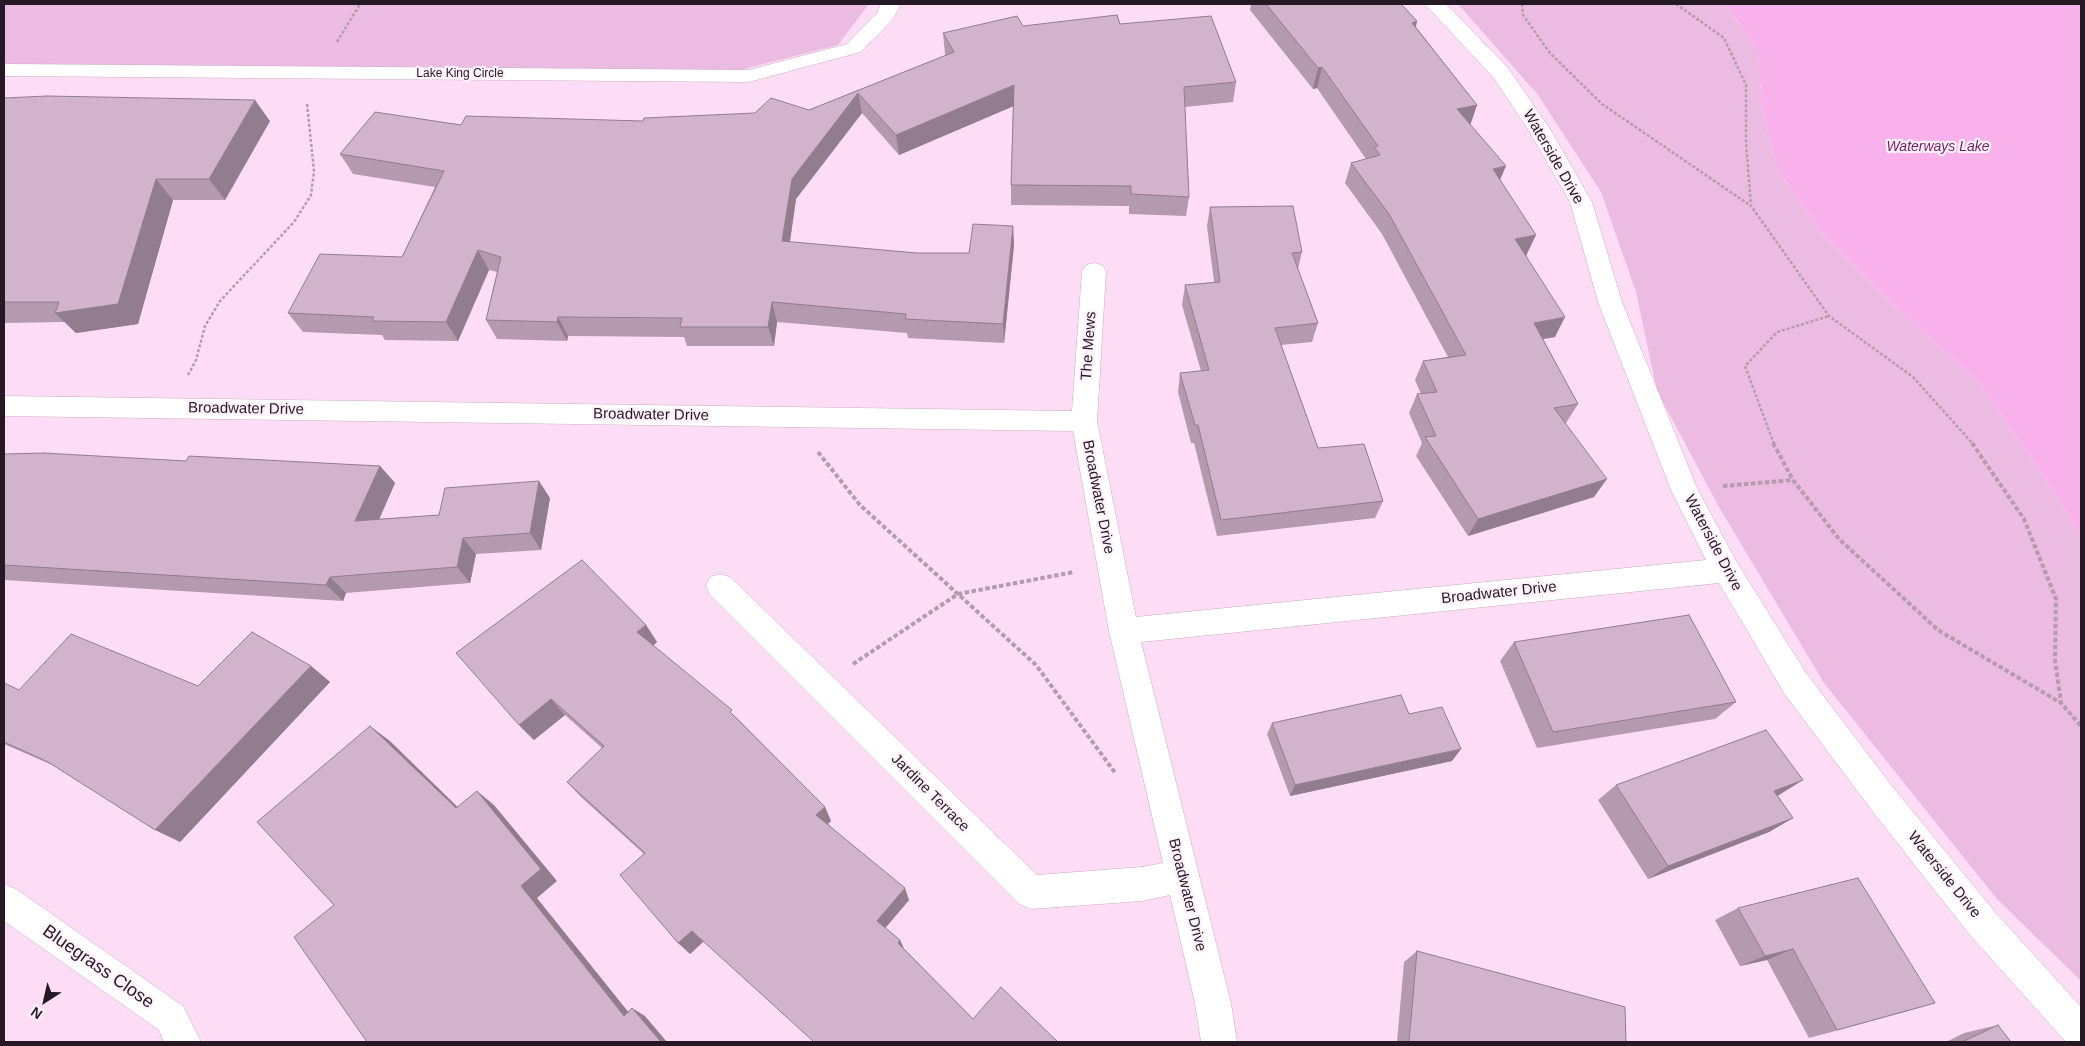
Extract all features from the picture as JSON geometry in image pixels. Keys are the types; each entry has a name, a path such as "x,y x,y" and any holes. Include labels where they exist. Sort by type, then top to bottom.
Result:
{"street":[{"name":"Lake King Circle","path":"4,70 749,76 854,48 886,15 891,4"},
{"name":"Waterside Drive","path":"1435,4 1500,73 1539,128 1581,202 1610,302 1684,490 1726,570 1795,683 1884,801 1982,923 2081,1033"},
{"name":"The Mews","path":"1084,421 1094,271"},
{"name":"Broadwater Drive","path":"4,406 1084,421 1124,631 1213,1003 1220,1042"},
{"name":"Broadwater Drive","path":"1124,631 1726,570"},
{"name":"Jardine Terrace","path":"720,586 1032,892 1142,884 1182,876"},
{"name":"Bluegrass Close","path":"4,901 170,1018 183,1042"}],"path":[{"path":"1522,4 1523,15 1550,53 1602,104 1751,206 1829,316 1912,377 1971,441 2024,519 2056,599 2055,660 2061,703"},
{"path":"1676,4 1724,38 1746,85 1746,143 1751,206"},
{"path":"169,408 196,360 205,326 220,301 282,237 311,195 314,171 307,102 321,73"},
{"path":"1829,316 1777,332 1746,366 1775,448 1792,480 1839,539 1938,630 2061,703 2081,726"},
{"path":"795,417 800,429 860,505 1036,665 1120,780"},
{"path":"1684,490 1792,480"},
{"path":"821,685 958,594 1086,569 1112,568"}],"shaded area":[{"path":"4,4 869,4 838,45 740,70 4,64"},
{"path":"1458,4 1726,4 1758,51 1762,108 1778,170 1819,230 1893,304 1981,385 2060,501 2081,537 2081,981 1997,899 1824,683 1719,507 1657,391 1636,292 1601,192 1538,95"}],"water":[{"name":"Waterways Lake","path":"1726,4 2081,4 2081,537 2060,501 1981,385 1893,304 1819,230 1778,170 1762,108 1758,51"}],"building":[{"path":"1266,4 1401,4 1417,21 1412,23 1477,105 1457,109 1506,166 1493,169 1536,235 1515,239 1565,317 1534,323 1578,404 1554,408 1607,479 1478,519 1425,437 1436,436 1417,394 1437,392 1423,361 1466,355 1389,214 1351,163 1380,155 1374,147 1378,146 1322,67 1318,68"},
{"path":"1117,15 1120,24 1211,16 1236,82 1184,87 1189,197 1131,194 1131,186 1011,185 1014,85 896,135 858,93 792,179 782,241 917,253 969,253 973,224 1013,226 1003,324 905,319 906,314 772,302 768,327 680,327 682,318 558,317 557,322 486,320 501,257 478,250 446,322 372,321 374,317 288,313 320,254 402,257 444,171 340,154 375,112 461,125 466,116 643,121 644,118 755,113 771,98 809,110 954,52 943,33 1017,16 1023,26"},
{"path":"47,96 255,100 209,179 156,179 118,304 55,313 59,302 4,302 4,98"},
{"path":"1293,206 1302,252 1292,253 1318,323 1275,328 1318,448 1364,444 1383,501 1221,520 1198,425 1195,425 1180,373 1209,370 1185,285 1220,282 1210,207"},
{"path":"44,453 186,461 189,456 380,466 355,521 439,515 445,488 539,481 530,533 463,538 457,567 330,577 326,585 4,565 4,454"},
{"path":"582,560 646,625 637,632 732,710 730,712 825,807 816,815 905,888 877,921 900,940 898,943 973,1019 1001,987 1058,1042 814,1042 692,931 678,943 620,875 645,853 567,782 604,746 551,699 519,725 456,653"},
{"path":"1689,615 1736,702 1553,732 1514,642"},
{"path":"252,632 311,666 155,830 48,762 4,742 4,683 19,690 71,634 198,686"},
{"path":"1401,695 1409,714 1442,707 1461,749 1295,785 1272,723"},
{"path":"370,726 456,808 477,791 541,869 521,886 624,1016 632,1008 661,1042 367,1042 294,937 334,905 257,822"},
{"path":"1766,730 1803,780 1774,791 1793,818 1668,866 1616,785"},
{"path":"1858,878 1935,1003 1837,1030 1793,949 1765,956 1738,908"},
{"path":"1417,951 1625,1007 1626,1042 1409,1042"},
{"path":"1998,1025 2011,1042 1962,1042"}]}
